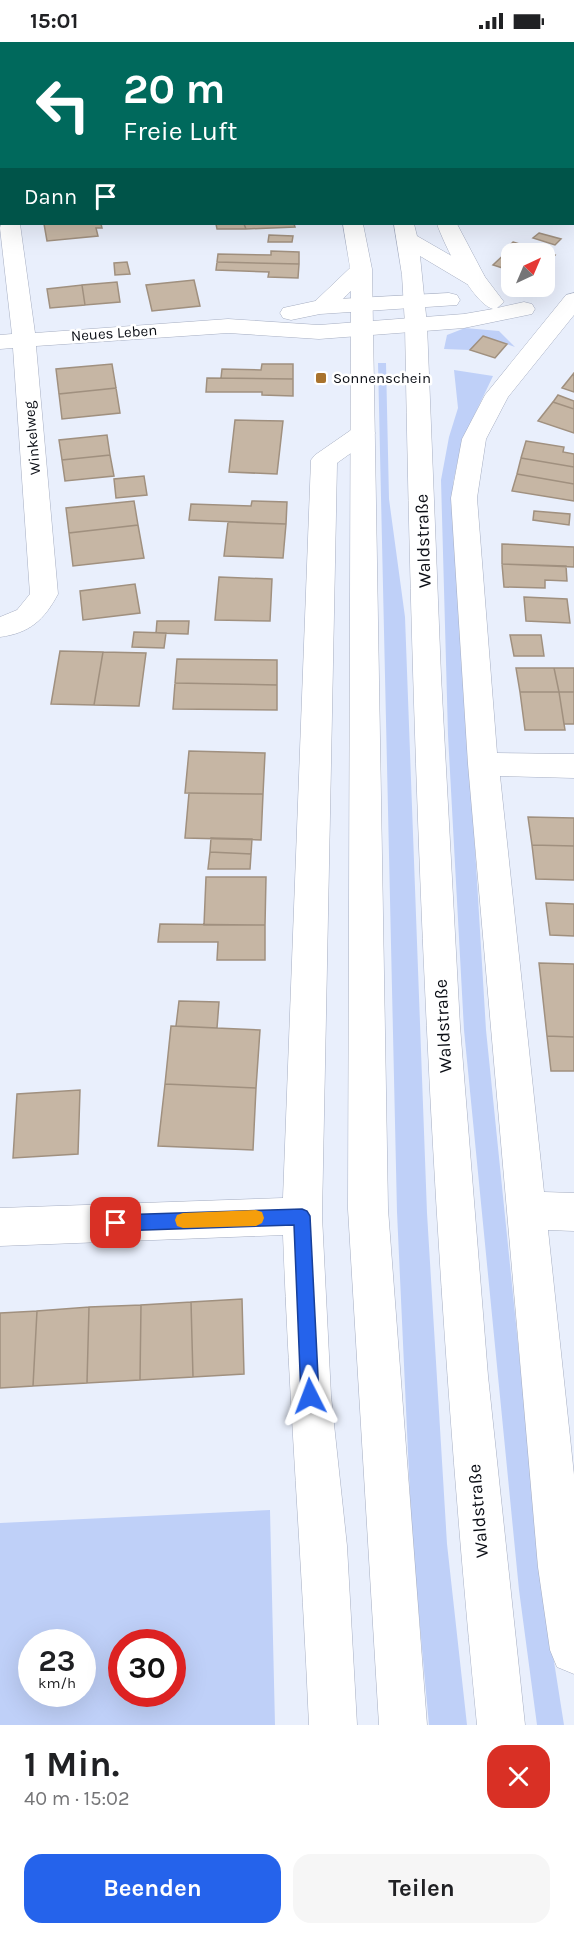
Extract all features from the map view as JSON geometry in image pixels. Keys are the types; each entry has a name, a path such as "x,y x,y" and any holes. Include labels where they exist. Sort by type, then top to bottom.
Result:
{"street":[{"path":"0,133 0,145"},
{"name":"Winkelweg","path":"0,627 34,614 44,594 12,341 10,225"},
{"path":"353,225 361,269 363,329 368,1209 403,1725"},
{"path":"448,225 475,279 493,302"},
{"path":"406,232 475,279"},
{"name":"Waldstraße","path":"406,232 415,314 425,691 452,1198 481,1550 501,1725"},
{"path":"320,308 361,269"},
{"path":"363,329 462,299 493,302 524,309 569,313"},
{"path":"362,305 464,321 524,309"},
{"name":"Neues Leben","path":"12,341 228,326 320,308 362,305"},
{"path":"569,313 497,395 474,439 464,498 483,764 525,1210 561,1567 574,1650"},
{"name":"Neues Leben","path":"228,326 319,332 363,329"},
{"path":"333,1725 324,1546 310,1396 302,1216 324,460 363,433"},
{"path":"483,764 574,766"},
{"path":"525,1210 574,1212"},
{"path":"0,1227 302,1216"}],"shaded area":[{"path":"465,328 499,331 515,347 483,336 470,350 444,349 447,335"},
{"path":"378,363 386,363 389,499 405,617 427,1213 447,1544 467,1725 429,1725 412,1540 397,1212"},
{"path":"454,370 493,376 462,441 453,483 486,1030 544,1598 564,1725 537,1725 519,1590 464,1030 448,735 441,480 449,437 458,408"},
{"path":"270,1510 275,1725 0,1725 0,1523"}],"building":[{"path":"44,225 101,225 102,228 96,228 98,236 47,241"},
{"path":"216,225 244,225 246,229 217,229"},
{"path":"244,225 294,225 295,227 246,229"},
{"path":"539,233 561,239 555,245 555,243 533,238"},
{"path":"269,235 293,236 292,242 268,242"},
{"path":"271,251 299,252 299,264 217,262 218,254 271,255"},
{"path":"501,257 501,268 493,265"},
{"path":"127,262 130,274 115,275 114,263"},
{"path":"217,262 299,264 298,278 268,277 269,272 216,270"},
{"path":"194,280 200,306 152,311 146,285"},
{"path":"117,282 120,302 85,305 82,285"},
{"path":"82,285 85,305 50,308 47,289"},
{"path":"483,336 507,344 495,358 470,350"},
{"path":"112,364 116,388 59,394 56,369"},
{"path":"262,364 293,364 293,379 221,378 222,369 261,370"},
{"path":"574,373 574,392 562,388"},
{"path":"207,378 293,379 293,396 262,395 262,392 206,392"},
{"path":"116,388 120,413 62,419 59,394"},
{"path":"558,395 574,401 574,409 553,402"},
{"path":"553,402 574,409 574,433 538,421"},
{"path":"235,420 283,421 277,474 229,472"},
{"path":"107,435 110,455 62,460 59,440"},
{"path":"526,441 564,447 563,452 574,454 574,467 521,458"},
{"path":"110,455 114,476 65,481 62,460"},
{"path":"521,458 574,467 574,484 517,474"},
{"path":"517,474 574,484 574,501 512,491"},
{"path":"144,476 147,495 116,498 114,479"},
{"path":"134,501 138,525 69,533 66,508"},
{"path":"252,501 287,502 286,524 189,520 191,504 251,506"},
{"path":"534,511 570,514 569,525 533,520"},
{"path":"228,522 286,524 283,558 224,556"},
{"path":"138,525 144,558 73,566 69,533"},
{"path":"502,544 574,547 574,567 502,564"},
{"path":"502,564 566,566 567,581 545,580 545,588 504,587"},
{"path":"219,577 272,579 270,621 215,620"},
{"path":"135,584 140,613 83,620 80,591"},
{"path":"524,597 567,599 570,623 526,621"},
{"path":"157,621 189,621 188,634 156,633"},
{"path":"134,632 166,633 164,648 132,647"},
{"path":"510,635 541,635 544,656 514,656"},
{"path":"60,651 103,652 94,705 51,704"},
{"path":"103,652 146,653 139,706 94,705"},
{"path":"177,659 277,660 277,685 175,683"},
{"path":"516,668 554,668 559,692 520,692"},
{"path":"554,668 574,668 574,692 559,692"},
{"path":"175,683 277,685 277,710 173,709"},
{"path":"520,692 559,692 565,730 525,730"},
{"path":"559,692 574,692 574,724 564,724"},
{"path":"189,751 265,753 263,794 185,793"},
{"path":"189,793 263,794 261,840 185,838"},
{"path":"528,817 574,818 574,846 532,845"},
{"path":"211,838 252,839 251,854 210,852"},
{"path":"532,845 574,846 574,880 536,879"},
{"path":"210,852 251,854 250,869 208,869"},
{"path":"206,877 266,877 265,925 204,925"},
{"path":"546,903 574,904 574,936 550,935"},
{"path":"160,924 265,925 265,960 217,960 218,942 158,942"},
{"path":"539,963 574,964 574,1037 547,1036"},
{"path":"179,1001 219,1002 217,1028 176,1026"},
{"path":"171,1026 260,1030 256,1088 165,1084"},
{"path":"547,1036 574,1037 574,1071 551,1071"},
{"path":"165,1084 256,1088 253,1150 158,1146"},
{"path":"80,1090 78,1154 13,1158 17,1094"},
{"path":"242,1299 244,1374 193,1377 191,1302"},
{"path":"191,1302 193,1377 140,1380 141,1305"},
{"path":"141,1305 140,1380 87,1383 89,1307"},
{"path":"89,1307 87,1383 33,1386 37,1311"},
{"path":"37,1311 33,1386 0,1388 0,1313"}],"slow traffic":[{"path":"183,1220 256,1218"}],"place":[{"name":"Sonnenschein","path":"321,378"}],"route":[{"path":"116,1223 302,1216 310,1396"}]}
